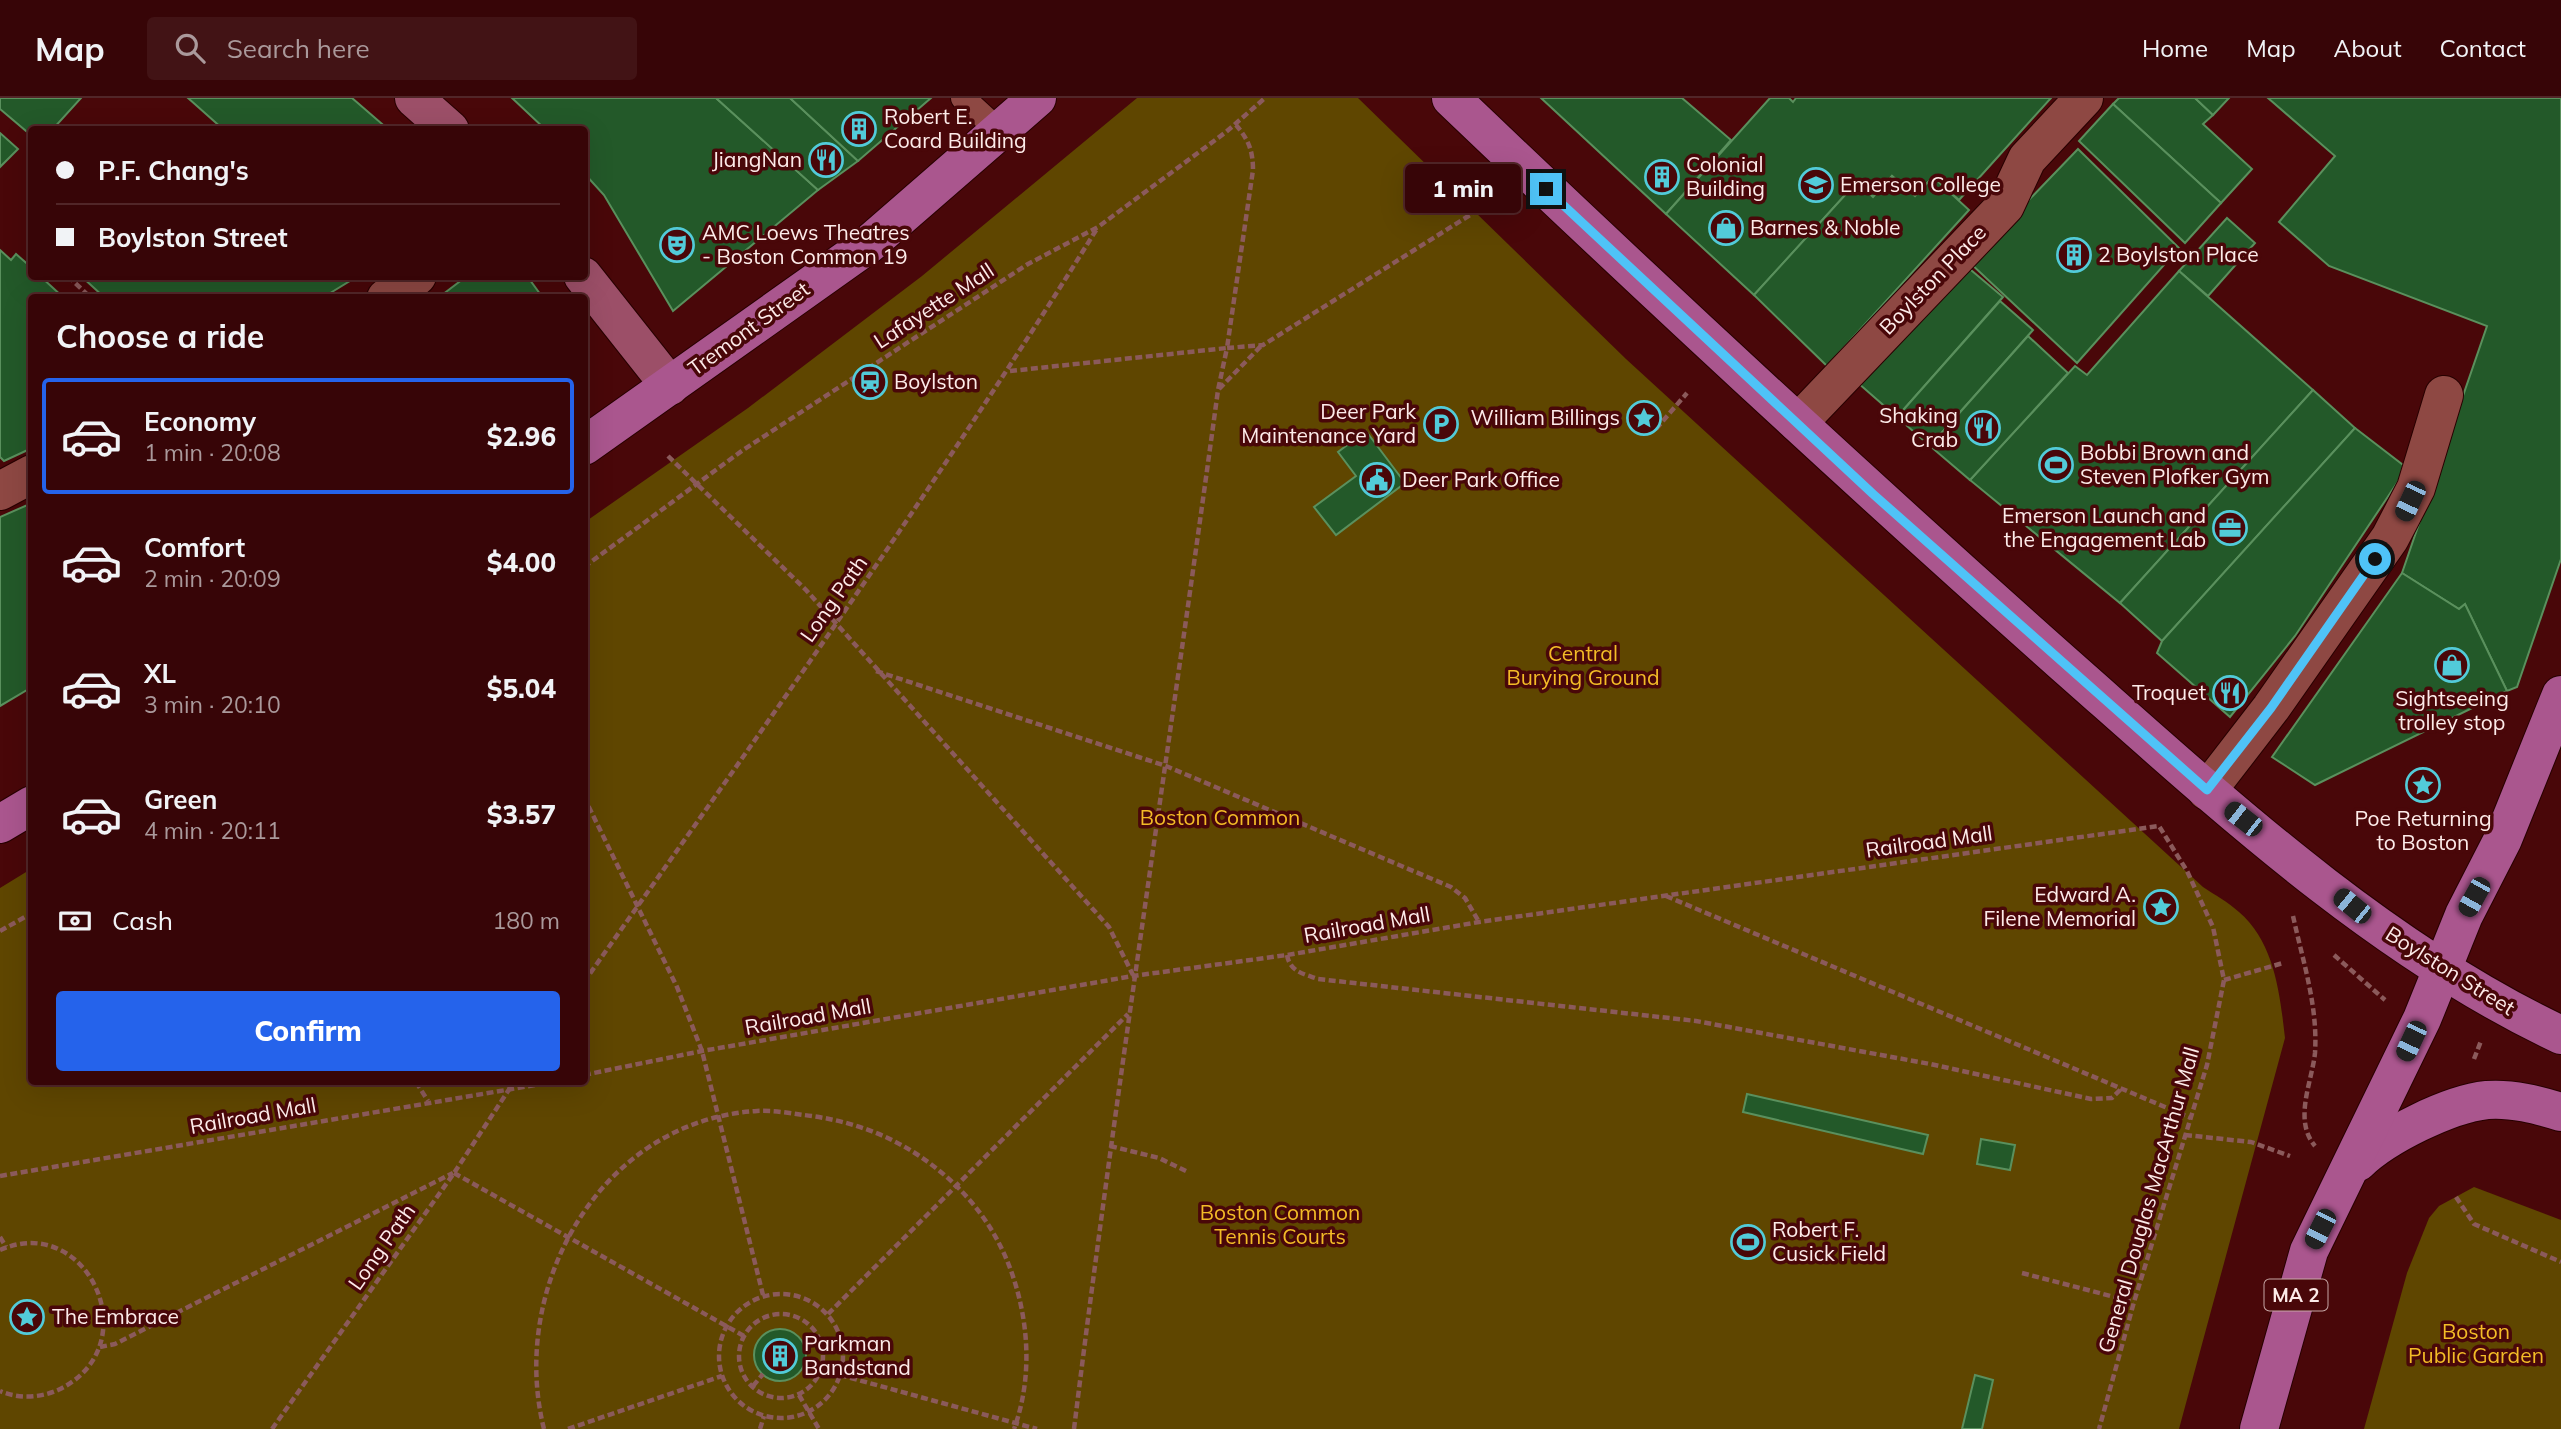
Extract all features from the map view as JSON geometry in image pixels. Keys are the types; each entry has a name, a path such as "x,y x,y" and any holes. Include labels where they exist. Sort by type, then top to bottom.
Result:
{"main road":[{"path":"414,98 446,126"},
{"name":"Tremont Street","path":"588,443 869,244 1037,98"},
{"name":"Boylston Street","path":"1451,98 1873,494 2207,790 2370,920 2499,1005 2561,1035"},
{"path":"586,280 670,386"},
{"path":"2351,1168 2422,1018 2464,915 2503,839 2561,695"},
{"path":"0,824 28,807"},
{"name":"MA 2","path":"2259,1429 2309,1251 2351,1168 2392,1135 2436,1115 2485,1100 2539,1105 2561,1112"}],"street":[{"name":"Boylston Place","path":"1798,423 2004,206 2027,159 2084,98"},
{"path":"392,294 411,280"},
{"path":"2207,790 2271,708 2390,538 2416,488 2444,395"},
{"path":"0,491 28,476"}],"lane":[{"path":"963,98 998,130"}],"path":[{"name":"Lafayette Mall","path":"588,564 754,442 1028,264 1098,227 1236,125 1265,98"},
{"path":"1074,1429 1133,975 1167,766 1218,390 1227,348 1253,170 1253,156 1248,139 1236,125"},
{"path":"1218,390 1263,345 1486,205"},
{"name":"Long Path","path":"588,976 836,626 1009,371 1098,227"},
{"path":"72,280 87,294"},
{"path":"1009,371 1263,345"},
{"path":"1656,429 1687,393"},
{"path":"668,456 806,590 876,671 1109,927 1133,975"},
{"path":"876,671 1167,766 1451,887 1465,898 1479,922"},
{"path":"588,805 677,988 702,1051 763,1295"},
{"name":"Railroad Mall","path":"588,1074 702,1051 1133,975 1287,955 1479,922 1664,895 2159,826"},
{"name":"General Douglas MacArthur Mall","path":"2099,1429 2134,1302 2207,1065 2224,980 2213,927 2187,872 2159,826"},
{"path":"1664,895 2190,1118"},
{"path":"2292,909 2314,1012 2315,1053 2305,1124 2310,1141 2318,1149"},
{"path":"0,931 28,915"},
{"path":"1287,955 1288,964 1294,970 1318,979 1696,1020 1930,1064 2091,1099 2112,1098 2122,1088"},
{"path":"2334,956 2393,1007"},
{"path":"2224,980 2283,963"},
{"path":"828,1314 1128,1013"},
{"path":"418,1085 428,1101"},
{"name":"Long Path","path":"272,1429 454,1173 512,1085"},
{"name":"Railroad Mall","path":"0,1177 428,1101 537,1085"},
{"path":"544,1429 537,1386 538,1322 551,1275 567,1236 604,1187 638,1156 674,1133 718,1118 758,1111 844,1121 877,1131 902,1145 957,1185 977,1209 1002,1248 1020,1296 1026,1348 1025,1378 1015,1426"},
{"path":"2185,1135 2227,1137 2251,1142 2290,1156"},
{"path":"1110,1146 1159,1157 1186,1171"},
{"path":"100,1347 115,1344 454,1173 744,1336"},
{"path":"2456,1197 2473,1224 2561,1262"},
{"path":"0,1237 6,1247"},
{"path":"0,1250 28,1243 44,1245 60,1250 79,1262 93,1280 102,1301 105,1324 100,1347 89,1367 72,1383 50,1393 27,1397 0,1391"},
{"path":"2022,1273 2134,1302"},
{"path":"791,1294 805,1298 828,1314 842,1343 843,1364 840,1375 825,1400 810,1412 790,1418 764,1416 738,1401 722,1376 718,1355 726,1327 736,1311 763,1295 791,1294"},
{"path":"775,1315 794,1316 811,1328 820,1342 822,1361 815,1380 800,1395 777,1398 762,1393 753,1386 740,1366 739,1349 744,1336 755,1324 775,1315"},
{"path":"753,1386 763,1374"},
{"path":"840,1375 1015,1426 1037,1429"},
{"path":"568,1429 722,1376"},
{"path":"800,1395 819,1429"},
{"path":"760,1429 764,1416"}],"green space":[{"name":"Boston Common","path":"1137,98 1358,98 1626,359 2203,887 2235,908 2261,939 2274,970 2285,1038 2179,1429 0,1429 0,888 28,871 28,1085 588,1085 588,520 748,408 922,276"},
{"name":"Boston Public Garden","path":"2474,1187 2561,1220 2561,1429 2364,1429 2407,1273 2429,1218 2439,1206"}],"building":[{"path":"0,98 81,98 56,126 28,126 28,133 0,109"},
{"path":"188,98 352,98 384,126 220,126"},
{"path":"512,98 716,98 818,190 673,311 604,195 588,177 588,126 542,126"},
{"path":"716,98 790,98 858,161 818,190"},
{"name":"Robert E. Coard Building","path":"790,98 931,98 858,161"},
{"name":"Colonial Building","path":"1541,98 1682,98 1731,140 1666,214"},
{"path":"1770,98 1789,98 1793,102 1796,98 2051,98 1959,200 1933,177 1915,196 1892,176 1873,197 1857,182 1754,295 1666,214"},
{"path":"2119,98 2195,98 2213,115 2203,124 2252,169 2221,203 2113,104"},
{"path":"2195,98 2229,98 2213,115"},
{"path":"2268,98 2561,98 2561,559 2517,687 2507,691 2465,604 2459,609 2402,573 2487,326 2329,266 2279,222 2335,156"},
{"path":"2113,104 2221,203 2185,243 2079,141"},
{"path":"0,133 18,149 0,167"},
{"name":"2 Boylston Place","path":"2078,149 2179,248 2077,363 1969,262"},
{"path":"1892,176 1915,196 1933,177 1969,210 1827,366 1754,295 1857,182 1873,197"},
{"path":"2227,218 2255,243 2208,296 2179,271"},
{"path":"0,250 11,260 16,254 28,264 28,280 44,280 60,294 28,294 28,450 4,461 0,457"},
{"path":"1965,265 2003,297 1897,417 1858,383"},
{"path":"2179,271 2313,390 2120,603 1970,480 2075,366 2087,375"},
{"path":"85,280 351,280 329,294 101,294"},
{"path":"462,280 530,280 540,294 443,294"},
{"path":"2000,301 2033,330 1930,446 1897,417"},
{"path":"2028,336 2068,373 1970,480 1930,446"},
{"path":"2313,390 2355,428 2162,641 2120,603"},
{"path":"2355,428 2407,468 2295,636 2230,717 2157,653 2162,641"},
{"name":"Deer Park Office","path":"1366,431 1405,483 1336,535 1314,507 1356,476 1338,452"},
{"path":"28,505 28,689 0,706 0,517"},
{"path":"2402,573 2459,609 2465,604 2507,691 2315,785 2272,757"},
{"path":"1747,1094 1928,1135 1923,1154 1743,1112"},
{"path":"1981,1139 2015,1145 2010,1170 1977,1164"},
{"name":"Parkman Bandstand","path":"780,1329 790,1331 798,1337 804,1345 804,1365 798,1373 790,1379 780,1381 770,1379 762,1373 756,1365 754,1355 756,1345 762,1337 770,1331"},
{"path":"1975,1375 1993,1380 1982,1429 1962,1429"}],"place":[{"name":"Robert E. Coard Building","path":"859,129"},
{"name":"JiangNan","path":"826,160"},
{"name":"Colonial Building","path":"1662,177"},
{"name":"Emerson College","path":"1816,185"},
{"name":"Barnes & Noble","path":"1726,228"},
{"name":"AMC Loews Theatres - Boston Common 19","path":"677,245"},
{"name":"2 Boylston Place","path":"2074,255"},
{"name":"Boylston","path":"870,382"},
{"name":"William Billings","path":"1644,418"},
{"name":"Deer Park Maintenance Yard","path":"1441,424"},
{"name":"Shaking Crab","path":"1983,428"},
{"name":"Bobbi Brown and Steven Plofker Gym","path":"2056,465"},
{"name":"Deer Park Office","path":"1377,480"},
{"name":"Emerson Launch and the Engagement Lab","path":"2230,528"},
{"name":"Sightseeing trolley stop","path":"2452,665"},
{"name":"Troquet","path":"2230,693"},
{"name":"Poe Returning to Boston","path":"2423,785"},
{"name":"Edward A. Filene Memorial","path":"2161,907"},
{"name":"Robert F. Cusick Field","path":"1748,1242"},
{"name":"The Embrace","path":"27,1317"},
{"name":"Parkman Bandstand","path":"780,1356"}],"route":[{"path":"1546,189 1873,494 2207,790 2271,708 2375,559"}],"park label":[{"name":"Central Burying Ground","path":"1583,666"},
{"name":"Boston Common Tennis Courts","path":"1280,1225"}]}
